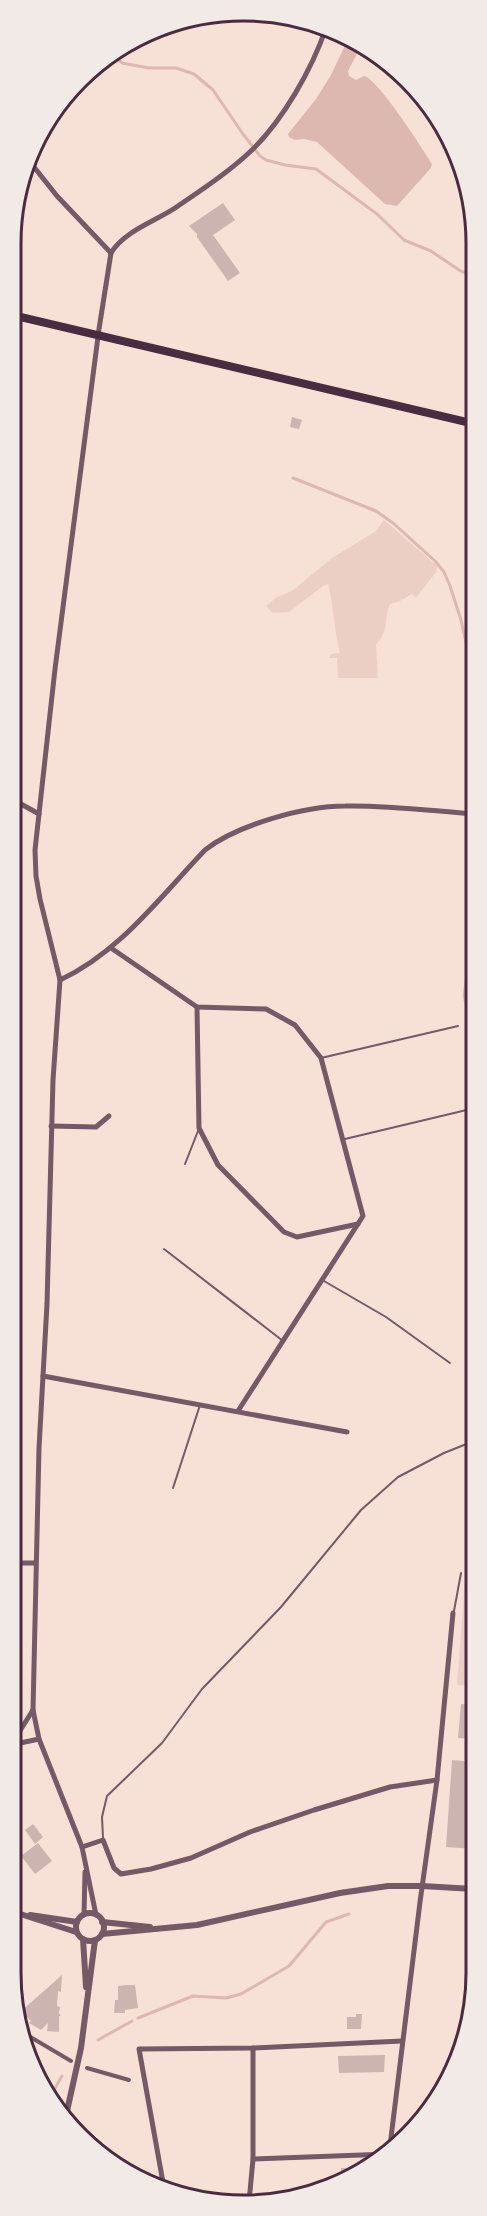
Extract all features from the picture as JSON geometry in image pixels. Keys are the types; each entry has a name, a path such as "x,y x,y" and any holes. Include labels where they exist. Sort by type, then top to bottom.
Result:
{"main road":[{"path":"21,317 466,422"}],"street":[{"path":"102,1934 102,1922 96,1915 82,1847 39,1739 33,1710 35,1563 47,1304 51,1126 60,980 36,876 35,850 55,669 98,336 111,254 129,235 179,206 257,145 277,119 308,70 323,36"},
{"path":"35,168 57,196 111,254"},
{"path":"21,804 39,814"},
{"path":"60,980 73,974 111,948 205,850 233,832 299,813 343,806 466,814"},
{"path":"111,948 197,1007 266,1009 295,1025 321,1058 363,1216 238,1411"},
{"path":"197,1007 199,1128 218,1165 284,1232 297,1237 358,1224"},
{"path":"51,1126 96,1127 110,1116"},
{"path":"43,1376 347,1432"},
{"path":"21,1563 35,1563"},
{"path":"390,2140 437,1780 453,1613"},
{"path":"21,1729 33,1710"},
{"path":"21,1743 39,1739"},
{"path":"82,1847 104,1840 114,1868 122,1874 151,1869 191,1858 250,1832 314,1809 390,1787 437,1780"},
{"path":"76,1932 77,1922 84,1915 85,1858"},
{"path":"82,1940 95,1940 102,1934 197,1925 340,1893 388,1886 466,1889"},
{"path":"21,1913 77,1922"},
{"path":"21,1914 76,1932 82,1940 85,1957 86,2013"},
{"path":"84,1915 96,1915"},
{"path":"102,1922 162,1928"},
{"path":"68,2109 80,2058 95,1940"},
{"path":"31,2037 71,2061"},
{"path":"163,2180 139,2049 253,2048 402,2042"},
{"path":"249,2195 253,2048"},
{"path":"87,2067 129,2080"},
{"path":"252,2159 372,2155"}],"lane":[{"path":"321,1058 458,1026"},
{"path":"342,1140 466,1110"},
{"path":"185,1164 199,1128"},
{"path":"164,1248 283,1341"},
{"path":"322,1279 386,1317 450,1363"},
{"path":"173,1488 200,1405"},
{"path":"104,1840 102,1817 107,1796 162,1743 202,1689 281,1607 361,1510 398,1477 466,1443"},
{"path":"453,1613 460,1573"}],"shaded area":[{"path":"345,46 358,53 348,71 349,76 356,80 364,76 371,80 400,115 432,164 397,206 385,204 317,142 304,139 295,140 289,137 288,134 316,99"},
{"path":"384,520 437,566 436,572 416,598 412,594 390,604 385,629 376,644 378,678 338,678 337,658 329,658 331,654 340,653 328,584 289,612 273,613 266,606 277,597 292,591 332,558 376,531"},
{"path":"466,1566 466,1686 457,1685"}],"building":[{"path":"223,203 235,220 213,235 240,273 228,281 197,234 189,226"},
{"path":"292,417 302,420 299,429 290,427"},
{"path":"461,1704 466,1704 466,1738 458,1738"},
{"path":"452,1760 466,1761 466,1848 446,1847"},
{"path":"33,1824 43,1837 35,1844 25,1830"},
{"path":"38,1843 52,1861 35,1874 21,1856"},
{"path":"62,1975 57,2006 60,2007 61,2016 59,2016 59,2032 47,2031 48,2023 41,2030 29,2023 31,2021 26,2018 24,2009"},
{"path":"135,1985 138,2008 125,2010 125,2013 114,2013 115,2000 118,2000 118,1986"},
{"path":"356,2014 362,2014 361,2029 347,2029 347,2017 356,2017"},
{"path":"385,2055 384,2072 339,2073 338,2056"}],"waterway":[{"path":"119,59 122,63 149,68 176,68 194,74 213,90 260,156 285,165 316,169 377,214 404,240 431,251 466,274"},
{"path":"293,478 376,511 393,523 435,561 444,572 450,586 466,643"},
{"path":"466,982 464,996 466,1003"},
{"path":"138,2018 193,1996 226,1998 241,1994 289,1966 326,1922 349,1914"},
{"path":"98,2040 132,2021"},
{"path":"54,2090 62,2076"}]}
